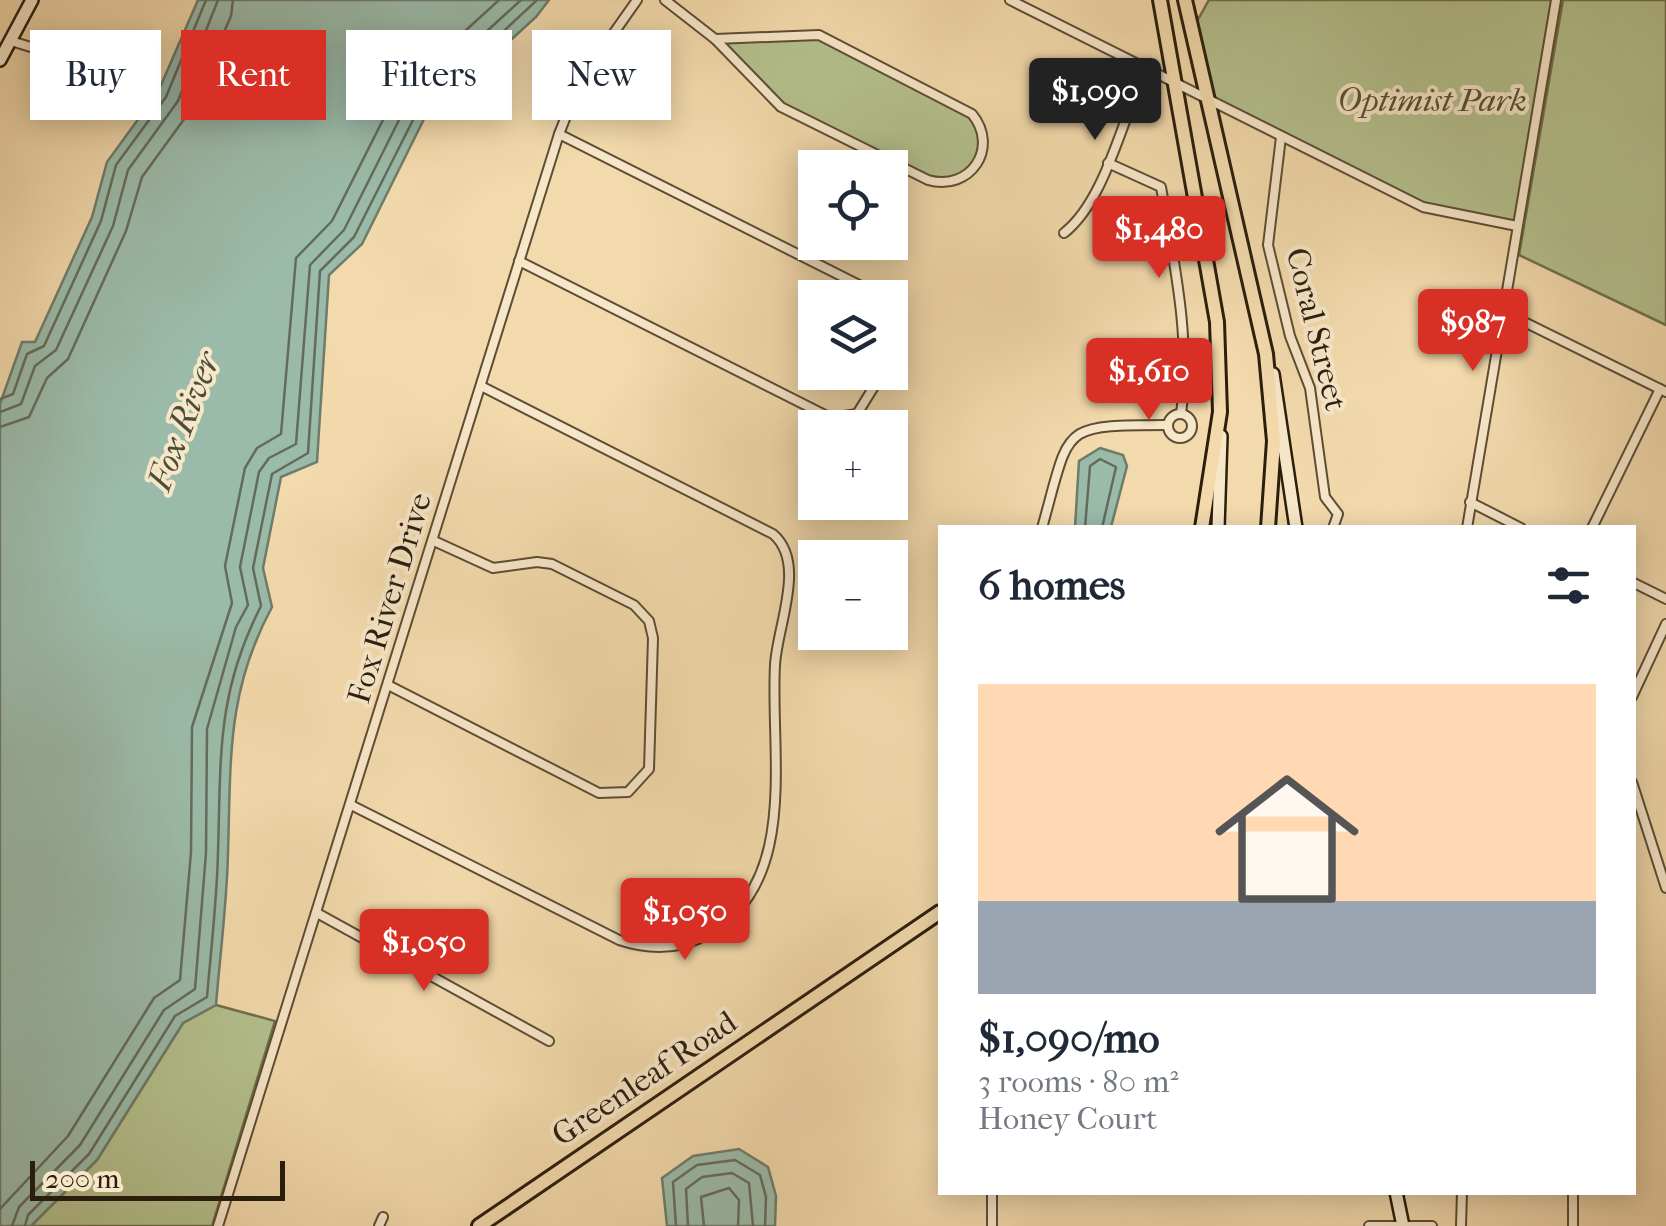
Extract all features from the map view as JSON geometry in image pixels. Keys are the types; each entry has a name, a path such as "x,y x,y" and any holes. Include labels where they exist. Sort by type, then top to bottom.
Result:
{"main road":[{"path":"0,60 32,0"},
{"path":"1160,0 1217,322 1218,525"},
{"path":"1185,0 1280,409 1296,525"},
{"path":"1266,354 1274,441 1268,525"},
{"path":"1202,525 1220,412"},
{"name":"Greenleaf Road","path":"479,1226 938,913"},
{"path":"1397,1195 1403,1225"}],"street":[{"name":"Fox River Drive","path":"218,1226 559,134 580,81 637,0"},
{"path":"665,0 715,39 781,108 928,180 954,182 980,160 984,136 972,114 819,35 715,39"},
{"path":"1010,0 1423,207 1517,226"},
{"path":"1467,525 1556,0"},
{"path":"11,41 30,47"},
{"path":"1064,234 1078,222 1108,163 1125,111 1146,69"},
{"path":"559,134 850,280"},
{"name":"Coral Street","path":"1281,137 1268,246 1290,336 1310,388 1325,497 1338,514 1334,525"},
{"path":"1108,163 1161,187 1178,284 1185,366 1181,414"},
{"path":"519,260 831,418 858,414 872,390"},
{"path":"1502,311 1663,390 1594,525"},
{"path":"351,804 619,940 665,948 694,941 739,910 759,881 769,852 778,633 790,561 772,534 481,386"},
{"path":"1168,425 1172,417 1181,414"},
{"path":"1168,425 1174,437 1188,435 1192,422 1181,414"},
{"path":"1043,525 1072,437 1084,427 1168,425"},
{"path":"1470,502 1515,525"},
{"path":"388,685 599,793 622,794 636,787 649,769 652,638 640,609 552,564 536,562 494,568 434,541"},
{"path":"1636,584 1666,599"},
{"path":"1636,688 1666,624"},
{"path":"1636,808 1666,888"},
{"path":"318,913 549,1041"},
{"path":"992,1195 992,1226"},
{"path":"1462,1195 1462,1226"},
{"path":"1572,1195 1573,1226"},
{"path":"1369,1226 1432,1226"}],"green space":[{"name":"Optimist Park","path":"1209,0 1556,0 1517,226 1423,207 1205,99 1191,32"},
{"path":"1563,0 1666,0 1666,325 1519,255"},
{"path":"819,35 965,108 981,128 977,166 944,183 908,166 908,150 873,150 781,107 715,39"},
{"path":"216,1005 275,1021 212,1226 31,1226 97,1160 183,1023"}],"water":[{"name":"Fox River","path":"198,0 549,0 512,39 512,30 346,30 346,120 424,120 362,244 329,275 317,462 281,477 263,568 272,607 246,668 234,727 216,1005 183,1023 97,1160 31,1226 0,1226 0,404 22,342 35,342 92,217 107,162 138,120 161,120 161,85 181,39 181,120 326,120 326,30 185,30"},
{"path":"1100,448 1123,455 1127,466 1112,525 1075,525 1079,461"},
{"path":"739,1149 768,1167 776,1196 775,1226 667,1226 662,1178 693,1156"}]}
